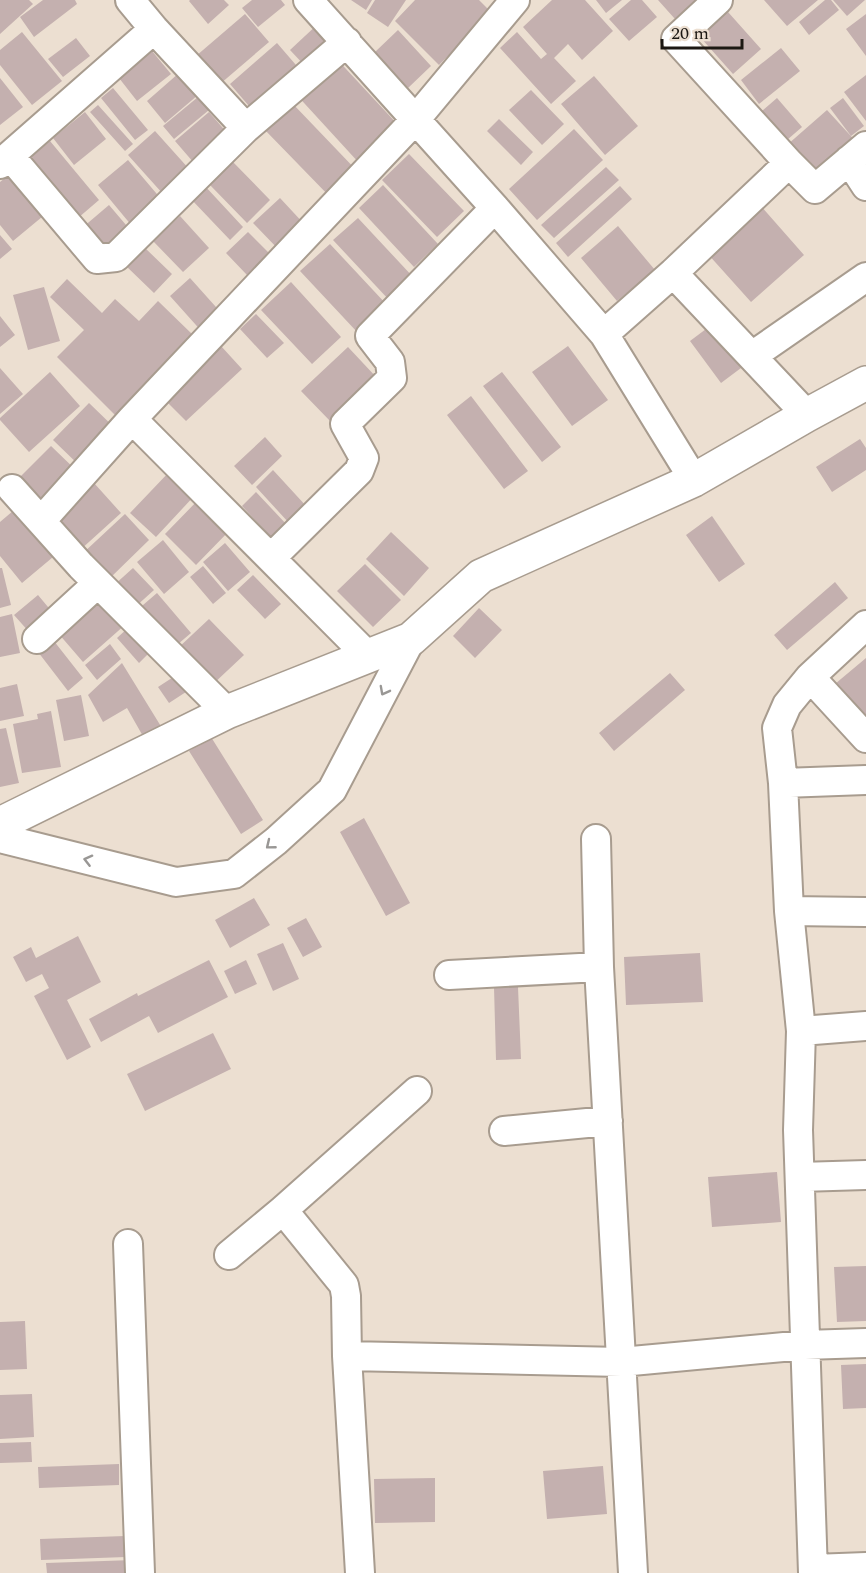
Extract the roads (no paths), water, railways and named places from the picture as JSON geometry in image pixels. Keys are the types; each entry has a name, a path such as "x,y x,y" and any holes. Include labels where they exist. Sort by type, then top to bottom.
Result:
{"street":[{"path":"130,0 246,128"},
{"path":"308,0 495,208 604,334 694,480"},
{"path":"41,522 132,418 415,120 515,0"},
{"path":"718,0 676,39 815,189 857,153 866,186"},
{"path":"154,29 5,160 97,260 116,257 246,128 347,42"},
{"path":"604,334 673,273 789,163"},
{"path":"271,558 359,471 364,458 345,424 392,378 390,362 370,336 495,208"},
{"path":"673,273 807,414"},
{"path":"752,356 866,277"},
{"path":"0,838 176,882 234,874 276,841 332,790 411,639 481,576 694,480 807,414 866,383"},
{"path":"132,418 368,656"},
{"path":"12,489 98,583 226,712"},
{"path":"37,639 98,583"},
{"path":"866,625 810,677 787,705 777,728 783,783 789,911 801,1030 798,1130 813,1571 866,1567"},
{"path":"0,825 226,712 411,639"},
{"path":"810,677 865,736"},
{"path":"783,783 866,780"},
{"path":"596,839 599,967 633,1573"},
{"path":"789,911 866,912"},
{"path":"449,975 599,967"},
{"path":"801,1030 866,1026"},
{"path":"229,1255 284,1210 417,1091"},
{"path":"504,1131 608,1121"},
{"path":"800,1177 866,1175"},
{"path":"284,1210 344,1285 360,1573"},
{"path":"128,1244 140,1573"},
{"path":"347,1356 621,1362 805,1345 866,1343"}]}
